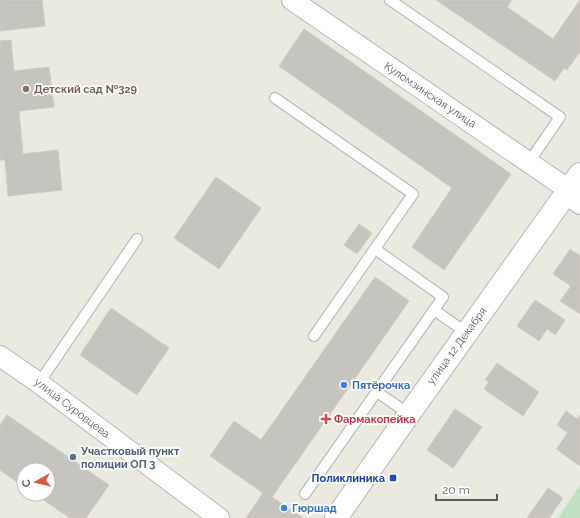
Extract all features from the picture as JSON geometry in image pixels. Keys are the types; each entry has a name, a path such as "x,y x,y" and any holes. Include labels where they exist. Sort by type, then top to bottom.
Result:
{"main road":[{"name":"улица 12 Декабря","path":"336,518 467,333 574,190"}],"street":[{"name":"Куломзинская улица","path":"292,0 529,162 574,190"},
{"name":"улица Суровцева","path":"2,363 39,383 219,518"}],"lane":[{"path":"390,0 560,117 529,162"},
{"path":"276,98 413,194 314,336"},
{"path":"39,383 138,240"},
{"path":"306,494 443,297 375,249"},
{"path":"434,310 467,333"},
{"path":"377,392 409,414"}],"green space":[{"path":"580,485 580,518 558,518"}],"building":[{"path":"0,0 42,0 45,26 0,31"},
{"path":"436,0 512,0 507,7 553,39 580,0 580,52 567,70 564,68 555,81"},
{"path":"304,29 511,174 444,270 412,247 452,188 279,66"},
{"name":"Детский сад №329","path":"11,40 14,71 49,67 54,107 19,111 23,154 58,150 62,190 8,196 5,160 0,160 0,41"},
{"path":"216,177 261,208 219,269 174,238"},
{"path":"359,224 372,233 357,254 344,245"},
{"path":"570,249 580,256 580,314 560,301 571,286 553,274"},
{"path":"375,277 409,301 272,497 303,518 246,518 263,493 210,456 234,421 261,440"},
{"path":"535,300 565,320 555,335 547,329 539,341 517,326"},
{"path":"111,308 169,348 137,395 80,355"},
{"path":"497,363 539,392 523,416 484,389 489,382 485,380"},
{"path":"455,409 482,427 453,468 427,450"},
{"path":"566,411 577,419 580,415 580,466 556,449 568,433 557,425"},
{"path":"7,415 109,485 86,518 70,518 47,502 56,502 56,462 16,462 16,481 0,470 0,425"},
{"path":"548,488 563,498 549,518 527,518"}],"place":[{"name":"Детский сад №329","path":"26,89"},
{"name":"Пятёрочка","path":"344,385"},
{"name":"Фармакопейка","path":"326,419"},
{"name":"Участковый пункт полиции ОП 3","path":"73,457"},
{"name":"Поликлиника","path":"393,478"},
{"name":"Гюршад","path":"284,508"}]}
